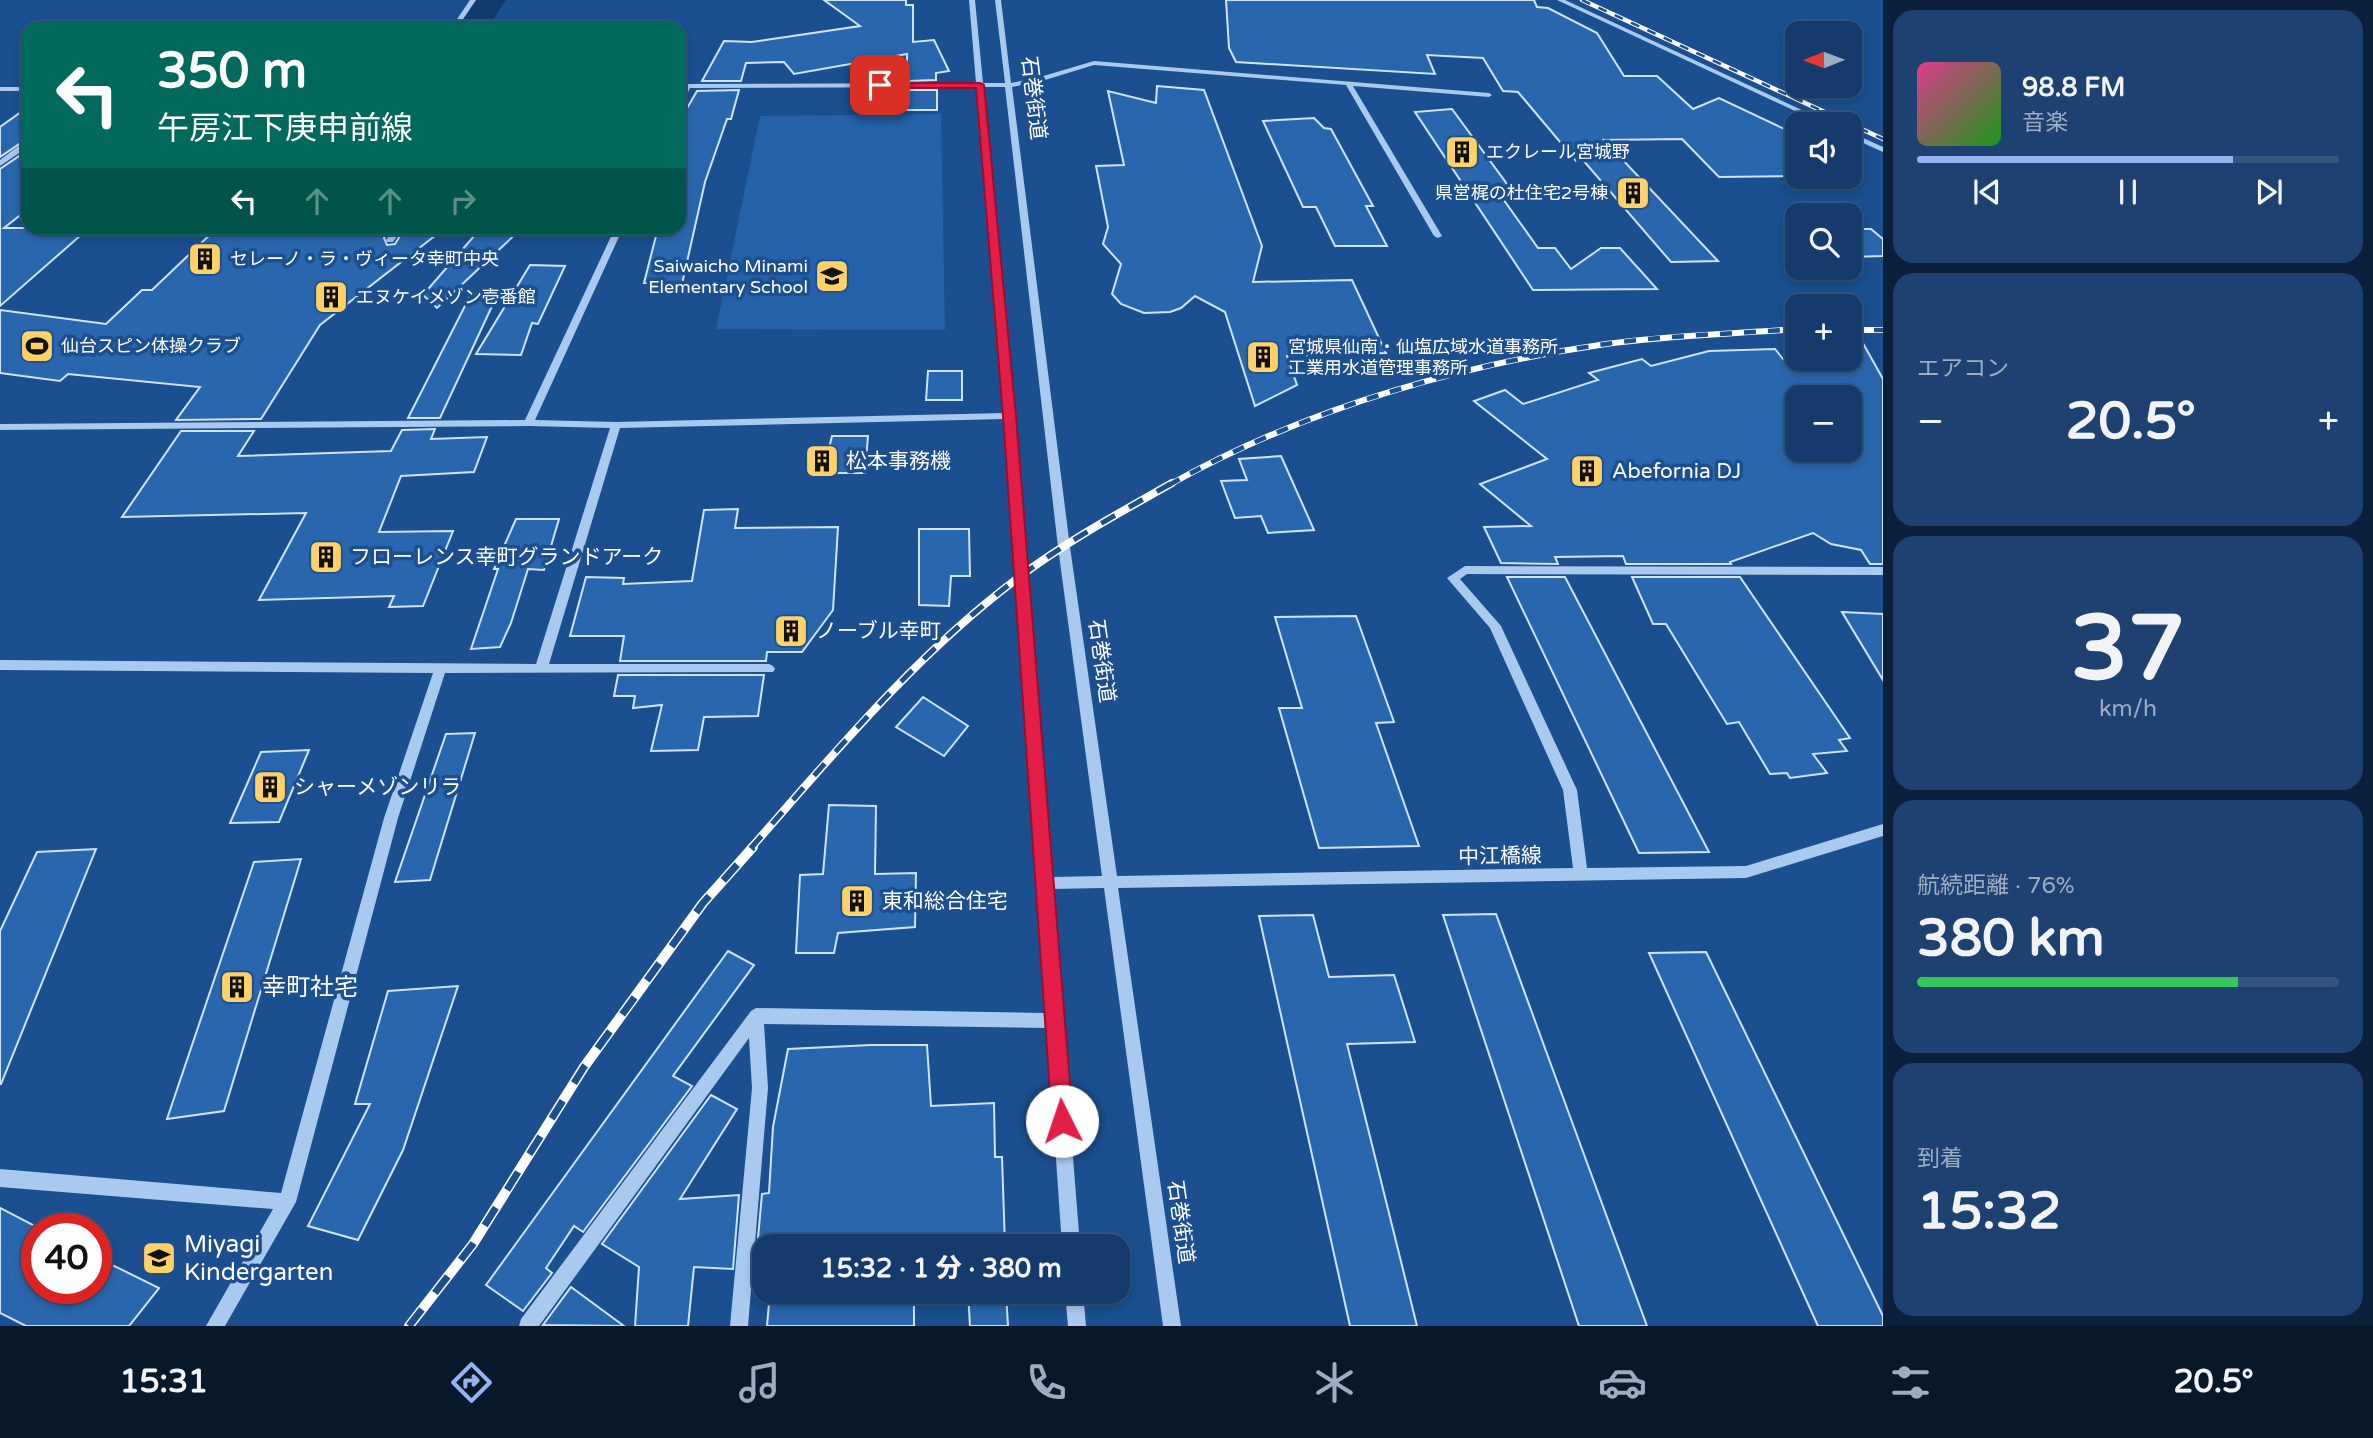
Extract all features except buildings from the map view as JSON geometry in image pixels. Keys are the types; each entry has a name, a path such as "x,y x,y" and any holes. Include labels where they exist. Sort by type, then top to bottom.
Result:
{"street":[{"path":"459,21 473,0"},
{"path":"972,0 1010,416 1070,1234"},
{"name":"石巻街道","path":"998,0 1063,547 1172,1326"},
{"path":"1560,0 1802,112"},
{"path":"686,90 688,86 1010,85 1056,77 1094,63 1489,95"},
{"path":"1348,83 1438,236"},
{"path":"0,89 21,89"},
{"path":"1862,140 1883,150"},
{"path":"0,164 21,148"},
{"path":"390,240 394,235"},
{"path":"529,423 616,235"},
{"path":"0,427 529,423 616,425 1010,416"},
{"path":"541,670 616,425"},
{"path":"1581,876 1570,790 1495,626 1453,578 1465,570 1883,571"},
{"path":"0,666 440,670 769,669"},
{"path":"215,1326 287,1202 391,818 440,670"},
{"name":"中江橋線","path":"1046,883 1746,872 1883,830"},
{"path":"756,1016 1055,1021"},
{"path":"528,1326 756,1016"},
{"path":"738,1326 760,1088 756,1016"},
{"path":"0,1178 287,1202"},
{"path":"1075,1304 1077,1326"}],"shaded area":[{"name":"Saiwaicho Minami Elementary School","path":"941,114 945,330 716,329 760,116"}],"waterway":[{"path":"477,21 491,0"}],"railway":[{"path":"1582,0 1883,139"},
{"path":"1169,485 1220,458 1326,413 1437,379 1549,353 1606,344 1785,330"},
{"path":"1862,330 1883,330"},
{"path":"751,848 879,704 984,605 1058,550 1172,483"},
{"path":"409,1326 473,1244 584,1067 703,903 753,847"}],"place":[{"name":"エクレール宮城野","path":"1462,152"},
{"name":"県営梶の杜住宅2号棟","path":"1633,193"},
{"name":"セレーノ・ラ・ヴィータ幸町中央","path":"205,259"},
{"name":"Saiwaicho Minami Elementary School","path":"832,276"},
{"name":"エヌケイメゾン壱番館","path":"331,297"},
{"name":"仙台スピン体操クラブ","path":"37,346"},
{"name":"宮城県仙南・仙塩広域水道事務所 工業用水道管理事務所","path":"1263,357"},
{"name":"松本事務機","path":"822,461"},
{"name":"Abefornia DJ","path":"1587,471"},
{"name":"フローレンス幸町グランドアーク","path":"326,557"},
{"name":"ノーブル幸町","path":"791,631"},
{"name":"シャーメゾンリラ","path":"270,787"},
{"name":"東和総合住宅","path":"857,901"},
{"name":"幸町社宅","path":"237,987"},
{"name":"Miyagi Kindergarten","path":"159,1258"}],"route":[{"path":"880,85 980,85 1010,416 1062,1121"}]}
